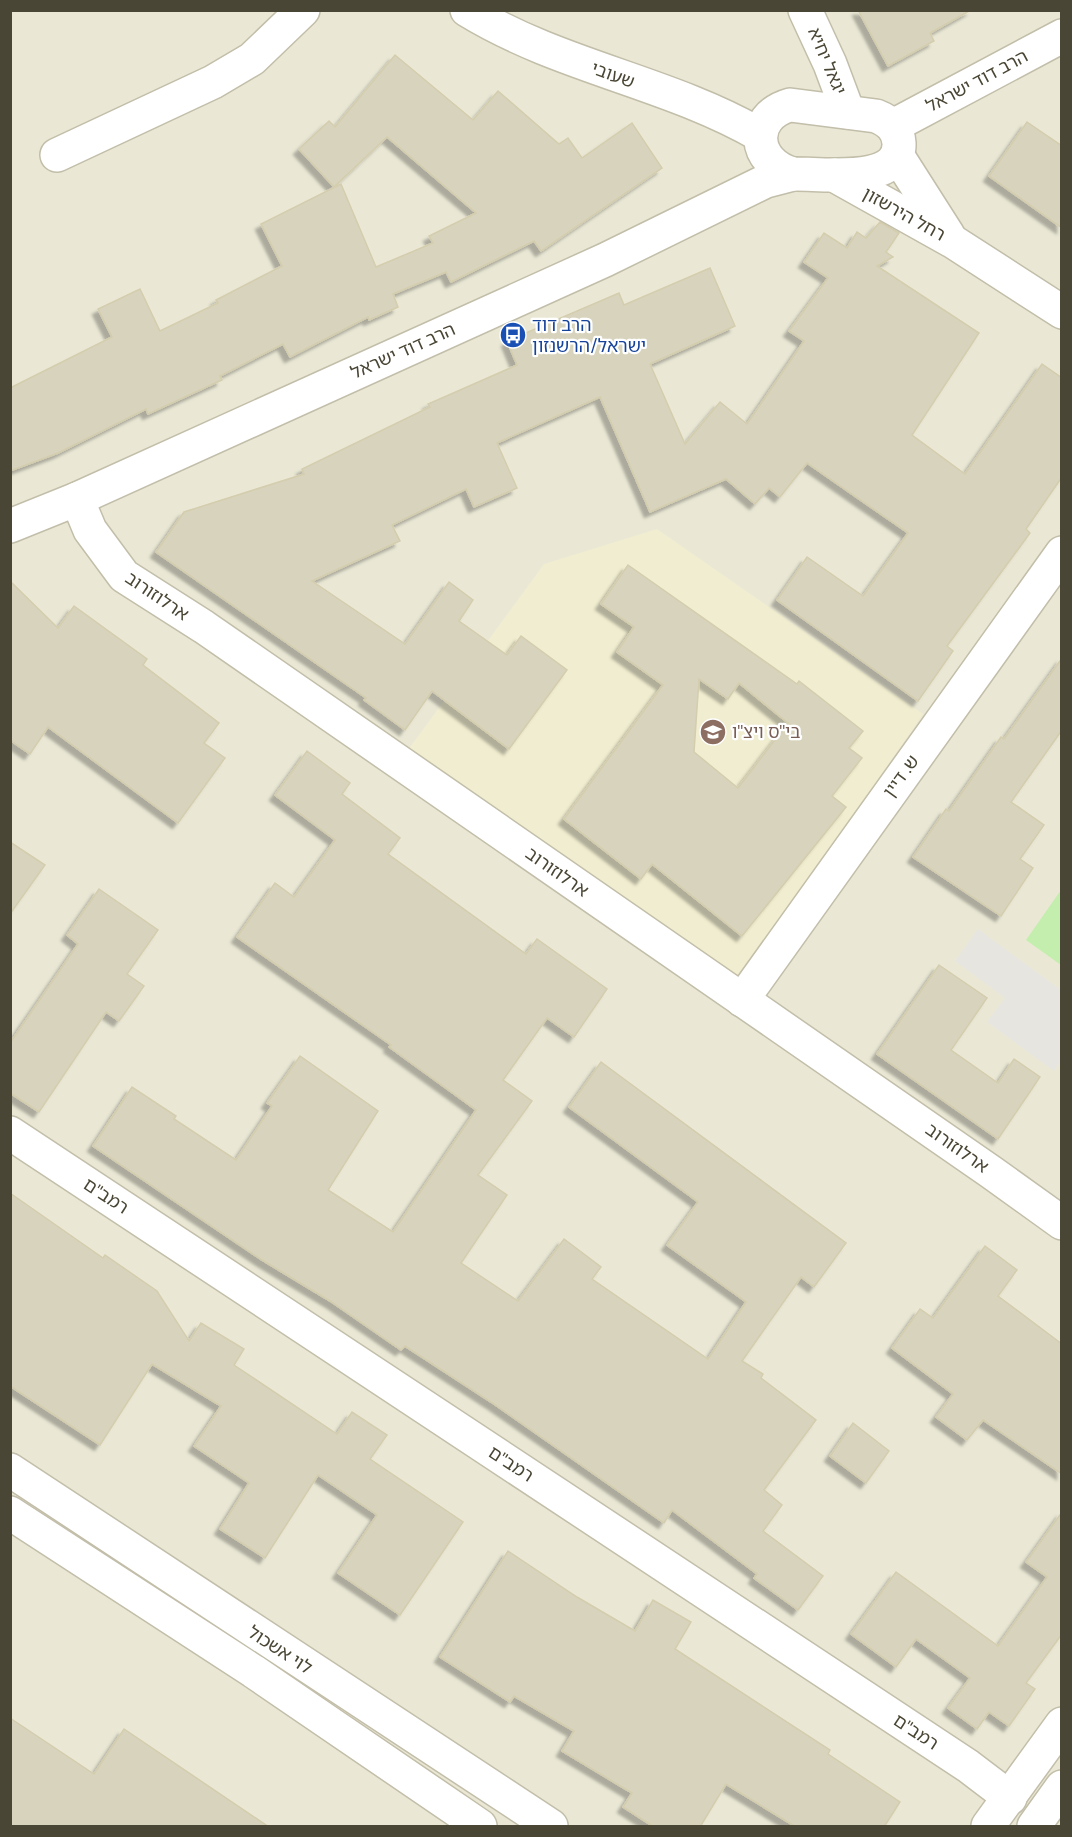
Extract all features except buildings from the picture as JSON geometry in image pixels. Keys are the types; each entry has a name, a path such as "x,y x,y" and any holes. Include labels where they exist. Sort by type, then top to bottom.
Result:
{"street":[{"path":"57,155 213,82 252,59 303,10"},
{"name":"שעובי","path":"467,10 495,28 526,42 703,108 760,135"},
{"name":"יגאל יחיא","path":"805,10 830,64 848,112"},
{"name":"הרב דוד ישראל","path":"10,526 77,499 605,260 766,181 793,174 876,173 892,163 895,141 1062,36"},
{"path":"793,174 772,165 761,146 760,135 770,115 790,105 876,116 895,141"},
{"name":"רחל הירשזון","path":"895,141 952,241"},
{"name":"רחל הירשזון","path":"831,173 952,241"},
{"path":"952,241 1062,312"},
{"name":"ארלוזורוב","path":"77,499 90,530 124,576 204,627 1062,1223"},
{"name":"ש. דיין","path":"742,1000 1062,553"},
{"name":"רמב\"ם","path":"10,1133 968,1766 1010,1797"},
{"name":"לוי אשכול","path":"10,1470 551,1827"},
{"name":"לוי אשכול","path":"10,1513 253,1671 480,1827"},
{"path":"988,1827 1062,1724"},
{"path":"1034,1827 1062,1787"}],"shaded area":[{"path":"11,11 1061,11 1061,1826 11,1826"},
{"path":"657,529 923,714 741,980 408,750 544,564"},
{"path":"978,929 1061,990 1061,1060 1054,1071 987,1022 1005,998 955,961"}],"green space":[{"path":"1061,890 1061,965 1026,940"}],"place":[{"name":"הרב דוד ישראל/הרשנזון","path":"513,335"},
{"name":"בי\"ס ויצ\"ו","path":"713,732"}]}
